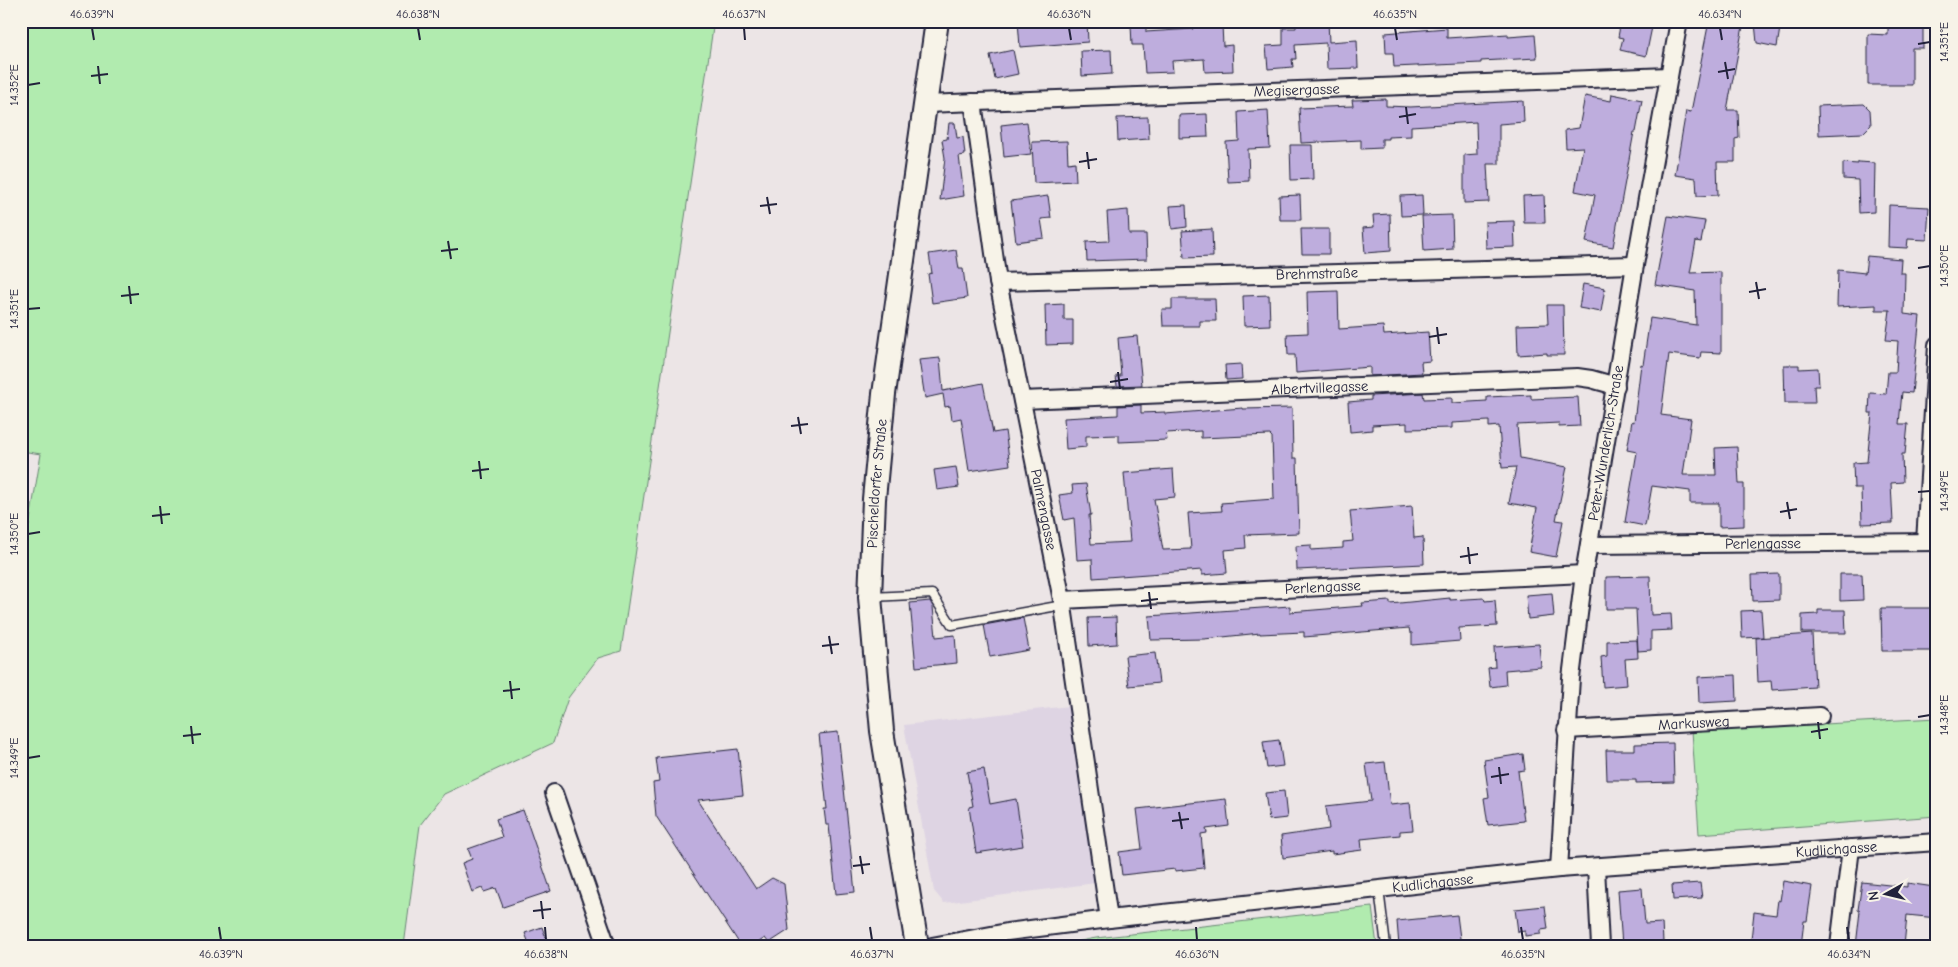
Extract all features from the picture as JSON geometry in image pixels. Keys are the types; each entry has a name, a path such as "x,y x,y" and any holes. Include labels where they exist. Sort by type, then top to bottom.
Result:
{"main road":[{"name":"Pischeldorfer Straße","path":"917,946 882,731 870,597 874,500 884,394 937,21"}],"street":[{"name":"Peter-Wunderlich-Straße","path":"1559,869 1566,730 1584,574 1635,265 1679,21"},
{"name":"Megisergasse","path":"925,104 1669,76"},
{"name":"Palmengasse","path":"973,102 998,282 1063,602 1109,919"},
{"name":"Brehmstraße","path":"998,282 1635,265"},
{"path":"1931,542 1937,345"},
{"name":"Albertvillegasse","path":"1022,400 1577,377 1591,378 1616,386"},
{"name":"Perlengasse","path":"1589,544 1931,542"},
{"name":"Perlengasse","path":"1063,602 1584,574"},
{"name":"Markusweg","path":"1566,730 1820,716"},
{"path":"554,793 606,946"},
{"name":"Kudlichgasse","path":"932,946 1006,932 1109,919 1559,869 1937,842"},
{"path":"1839,946 1851,848"},
{"path":"1596,867 1600,946"}],"lane":[{"path":"870,597 932,594 952,625 1063,602"},
{"path":"1379,889 1386,946"}],"shaded area":[{"path":"1078,705 1103,882 944,903 934,891 904,725"}],"green space":[{"path":"21,21 714,21 621,651 598,658 568,698 553,743 444,794 420,825 404,946 21,946 21,526 29,526 41,454 21,451"},
{"path":"1937,718 1937,816 1699,834 1692,731"},
{"path":"1372,907 1377,946 1054,946 1096,938"}],"building":[{"path":"1018,21 1087,21 1088,42 1020,47"},
{"path":"1296,21 1328,21 1329,42 1357,40 1358,68 1327,69 1326,43 1295,45 1296,59 1292,59 1293,67 1268,69 1266,46 1283,45 1283,28 1296,28"},
{"path":"1621,21 1652,27 1646,56 1620,50 1623,38 1618,37"},
{"path":"1709,21 1744,21 1727,110 1738,110 1739,138 1735,139 1735,162 1717,162 1718,195 1697,196 1696,178 1675,175 1686,111 1691,112"},
{"path":"1888,21 1923,21 1923,48 1912,48 1912,85 1868,85 1868,34 1888,35"},
{"path":"1755,23 1780,28 1777,47 1757,43"},
{"path":"1146,24 1146,32 1193,29 1192,26 1222,25 1223,46 1232,45 1233,71 1205,72 1204,59 1172,61 1173,72 1145,73 1143,45 1132,45 1131,25"},
{"path":"1447,28 1447,38 1508,34 1508,37 1535,35 1537,58 1394,67 1393,53 1386,53 1385,33"},
{"path":"1013,50 1018,74 995,79 990,55"},
{"path":"1111,50 1112,74 1082,76 1081,51"},
{"path":"1612,94 1642,100 1636,132 1634,132 1613,247 1586,242 1595,195 1575,191 1583,147 1566,148 1565,130 1579,128 1585,96 1611,101"},
{"path":"1386,99 1386,106 1410,107 1523,101 1524,122 1499,124 1499,164 1487,164 1489,202 1464,203 1464,155 1477,154 1476,122 1411,126 1411,136 1382,139 1382,148 1361,149 1361,140 1301,143 1299,108 1353,106 1352,100"},
{"path":"1864,104 1870,110 1871,125 1863,133 1819,135 1818,106"},
{"path":"1268,110 1270,148 1248,149 1249,181 1228,182 1226,142 1239,141 1238,112"},
{"path":"1207,114 1208,137 1179,138 1179,115"},
{"path":"1148,117 1149,139 1118,141 1117,118"},
{"path":"1027,122 1031,154 1004,157 1001,125"},
{"path":"949,123 955,123 957,138 963,137 965,155 959,156 964,196 940,200 945,158 942,140 947,139"},
{"path":"1067,141 1068,163 1075,162 1076,181 1034,183 1032,142"},
{"path":"1290,145 1312,145 1313,179 1291,180"},
{"path":"1858,162 1875,163 1874,212 1859,213 1858,180 1843,179 1843,163 1858,164"},
{"path":"1300,195 1301,220 1280,220 1279,196"},
{"path":"1422,195 1423,215 1401,216 1400,196"},
{"path":"1544,195 1545,223 1524,223 1523,196"},
{"path":"1048,196 1051,218 1041,219 1044,238 1016,242 1011,201"},
{"path":"1186,205 1187,227 1172,229 1170,206"},
{"path":"1889,205 1929,207 1927,240 1908,239 1907,248 1888,247"},
{"path":"1128,210 1129,234 1146,234 1147,259 1087,261 1086,242 1109,241 1107,212"},
{"path":"1390,214 1391,251 1365,253 1363,228 1374,227 1373,215"},
{"path":"1452,215 1453,249 1424,251 1422,216"},
{"path":"1668,216 1705,221 1701,242 1696,241 1690,273 1721,272 1721,353 1701,352 1700,358 1669,354 1661,415 1691,419 1683,475 1716,475 1715,448 1737,447 1739,484 1744,484 1744,526 1719,527 1719,503 1690,503 1690,491 1652,486 1645,526 1625,522 1637,452 1627,450 1632,421 1634,422 1641,364 1643,365 1650,318 1696,325 1695,291 1655,285"},
{"path":"1514,221 1515,247 1486,248 1485,222"},
{"path":"1212,229 1213,257 1184,258 1182,231"},
{"path":"1301,229 1329,229 1329,254 1302,254"},
{"path":"956,250 959,269 963,269 967,298 932,303 928,274 932,273 929,254"},
{"path":"1867,256 1901,259 1900,273 1905,273 1904,314 1920,316 1912,393 1902,392 1899,424 1908,424 1905,454 1902,454 1903,482 1891,483 1893,523 1862,524 1861,488 1854,488 1853,463 1867,462 1872,413 1869,413 1870,393 1886,394 1888,372 1896,372 1898,341 1886,340 1890,310 1876,310 1876,305 1837,307 1838,270 1865,273"},
{"path":"1583,284 1605,288 1601,312 1579,308"},
{"path":"1338,291 1339,329 1383,326 1384,335 1428,332 1430,361 1421,362 1422,373 1370,376 1370,367 1296,373 1295,355 1288,355 1287,334 1308,333 1307,292"},
{"path":"1269,295 1270,325 1244,326 1243,296"},
{"path":"1172,299 1215,299 1216,321 1200,321 1200,326 1163,326 1162,309 1172,309"},
{"path":"1064,304 1064,320 1073,320 1073,344 1046,345 1045,305"},
{"path":"1547,305 1563,305 1564,355 1547,355 1547,353 1518,355 1517,325 1548,324"},
{"path":"1137,336 1142,385 1117,386 1116,376 1121,376 1118,338"},
{"path":"940,358 943,391 983,383 993,433 1005,431 1010,465 969,471 961,418 952,420 950,406 945,407 943,394 925,398 919,360"},
{"path":"1241,364 1242,379 1226,380 1225,365"},
{"path":"1784,365 1799,365 1799,369 1818,368 1819,386 1814,386 1815,403 1785,403"},
{"path":"1423,393 1424,399 1452,398 1452,403 1487,401 1487,397 1531,395 1531,399 1578,397 1580,426 1559,427 1559,423 1517,425 1520,458 1567,467 1556,520 1563,521 1556,557 1529,552 1537,508 1509,503 1516,467 1502,468 1499,426 1489,427 1489,421 1452,423 1452,428 1407,429 1407,423 1372,425 1372,430 1350,432 1348,402 1371,400 1371,396"},
{"path":"1141,405 1141,413 1165,412 1165,414 1243,408 1292,408 1293,458 1297,458 1299,533 1245,535 1246,548 1225,550 1227,573 1202,575 1202,570 1093,578 1092,559 1077,560 1074,518 1064,520 1059,495 1073,493 1072,485 1086,484 1091,515 1089,515 1091,544 1130,542 1124,473 1173,469 1175,497 1154,499 1163,550 1191,549 1188,513 1222,511 1221,503 1274,499 1272,437 1270,435 1201,438 1201,431 1166,433 1167,440 1119,442 1119,435 1086,436 1086,447 1066,449 1064,418 1118,415 1118,406"},
{"path":"956,467 959,487 937,490 934,470"},
{"path":"1412,506 1414,538 1423,537 1424,564 1297,570 1296,546 1311,545 1311,550 1343,548 1343,542 1353,541 1350,511"},
{"path":"1779,574 1779,600 1753,601 1752,575"},
{"path":"1840,574 1862,574 1863,600 1840,601"},
{"path":"1650,576 1651,615 1671,614 1672,630 1651,631 1651,650 1638,651 1636,609 1606,609 1606,577"},
{"path":"1552,593 1554,616 1528,619 1526,595"},
{"path":"1450,598 1450,600 1484,598 1485,601 1495,600 1497,626 1459,628 1460,641 1412,645 1412,633 1410,633 1409,628 1304,637 1304,632 1260,633 1204,639 1151,640 1149,616 1290,606 1290,612 1363,606 1362,603 1390,601 1390,604"},
{"path":"930,601 933,607 936,637 955,635 957,663 916,667 910,603"},
{"path":"1881,608 1936,608 1937,651 1882,651"},
{"path":"1761,610 1763,637 1742,638 1741,611"},
{"path":"1818,610 1845,610 1846,633 1802,633 1802,615 1818,614"},
{"path":"1116,617 1117,644 1089,646 1088,618"},
{"path":"1023,618 1029,650 990,657 984,625"},
{"path":"1812,634 1815,687 1772,690 1771,681 1758,682 1756,638"},
{"path":"1637,640 1638,658 1625,659 1627,685 1603,687 1601,657 1607,656 1607,641"},
{"path":"1539,644 1541,667 1505,670 1506,685 1490,687 1488,668 1495,667 1494,647"},
{"path":"1155,653 1159,683 1129,686 1125,656"},
{"path":"1736,675 1737,701 1699,703 1698,677"},
{"path":"838,732 855,892 836,894 829,825 826,825 824,809 827,809 819,734"},
{"path":"1279,740 1283,766 1267,768 1263,742"},
{"path":"1673,743 1674,782 1636,783 1636,780 1607,780 1606,750 1635,750 1635,744"},
{"path":"738,749 743,795 698,800 756,889 772,878 784,884 789,930 769,943 765,938 753,946 741,946 656,816 653,783 659,782 656,758"},
{"path":"1523,754 1525,770 1518,771 1524,821 1488,825 1484,798 1489,797 1484,760"},
{"path":"1385,762 1390,805 1410,803 1413,830 1400,831 1400,835 1361,839 1362,850 1332,854 1332,851 1283,858 1281,836 1329,829 1326,806 1371,801 1366,764"},
{"path":"984,769 990,804 1016,799 1023,846 976,853 969,807 973,806 967,772"},
{"path":"1284,791 1287,818 1269,820 1265,793"},
{"path":"1226,799 1229,826 1206,829 1207,833 1201,834 1204,868 1122,875 1119,852 1142,849 1137,809"},
{"path":"523,810 551,891 503,907 496,888 484,892 482,888 472,892 462,863 472,859 468,849 502,837 496,819"},
{"path":"1783,881 1812,886 1807,921 1804,921 1801,946 1774,946 1774,943 1751,940 1754,912 1776,915"},
{"path":"1862,882 1907,887 1907,883 1934,887 1933,890 1937,891 1937,918 1907,915 1904,946 1856,946"},
{"path":"1700,883 1702,898 1673,900 1672,885"},
{"path":"1642,888 1645,924 1662,923 1663,942 1622,946 1618,890"},
{"path":"1545,906 1548,929 1541,930 1541,934 1525,936 1525,931 1518,932 1515,909"},
{"path":"1457,915 1461,946 1399,946 1397,921"},
{"path":"542,927 549,946 530,946 525,933"}]}
